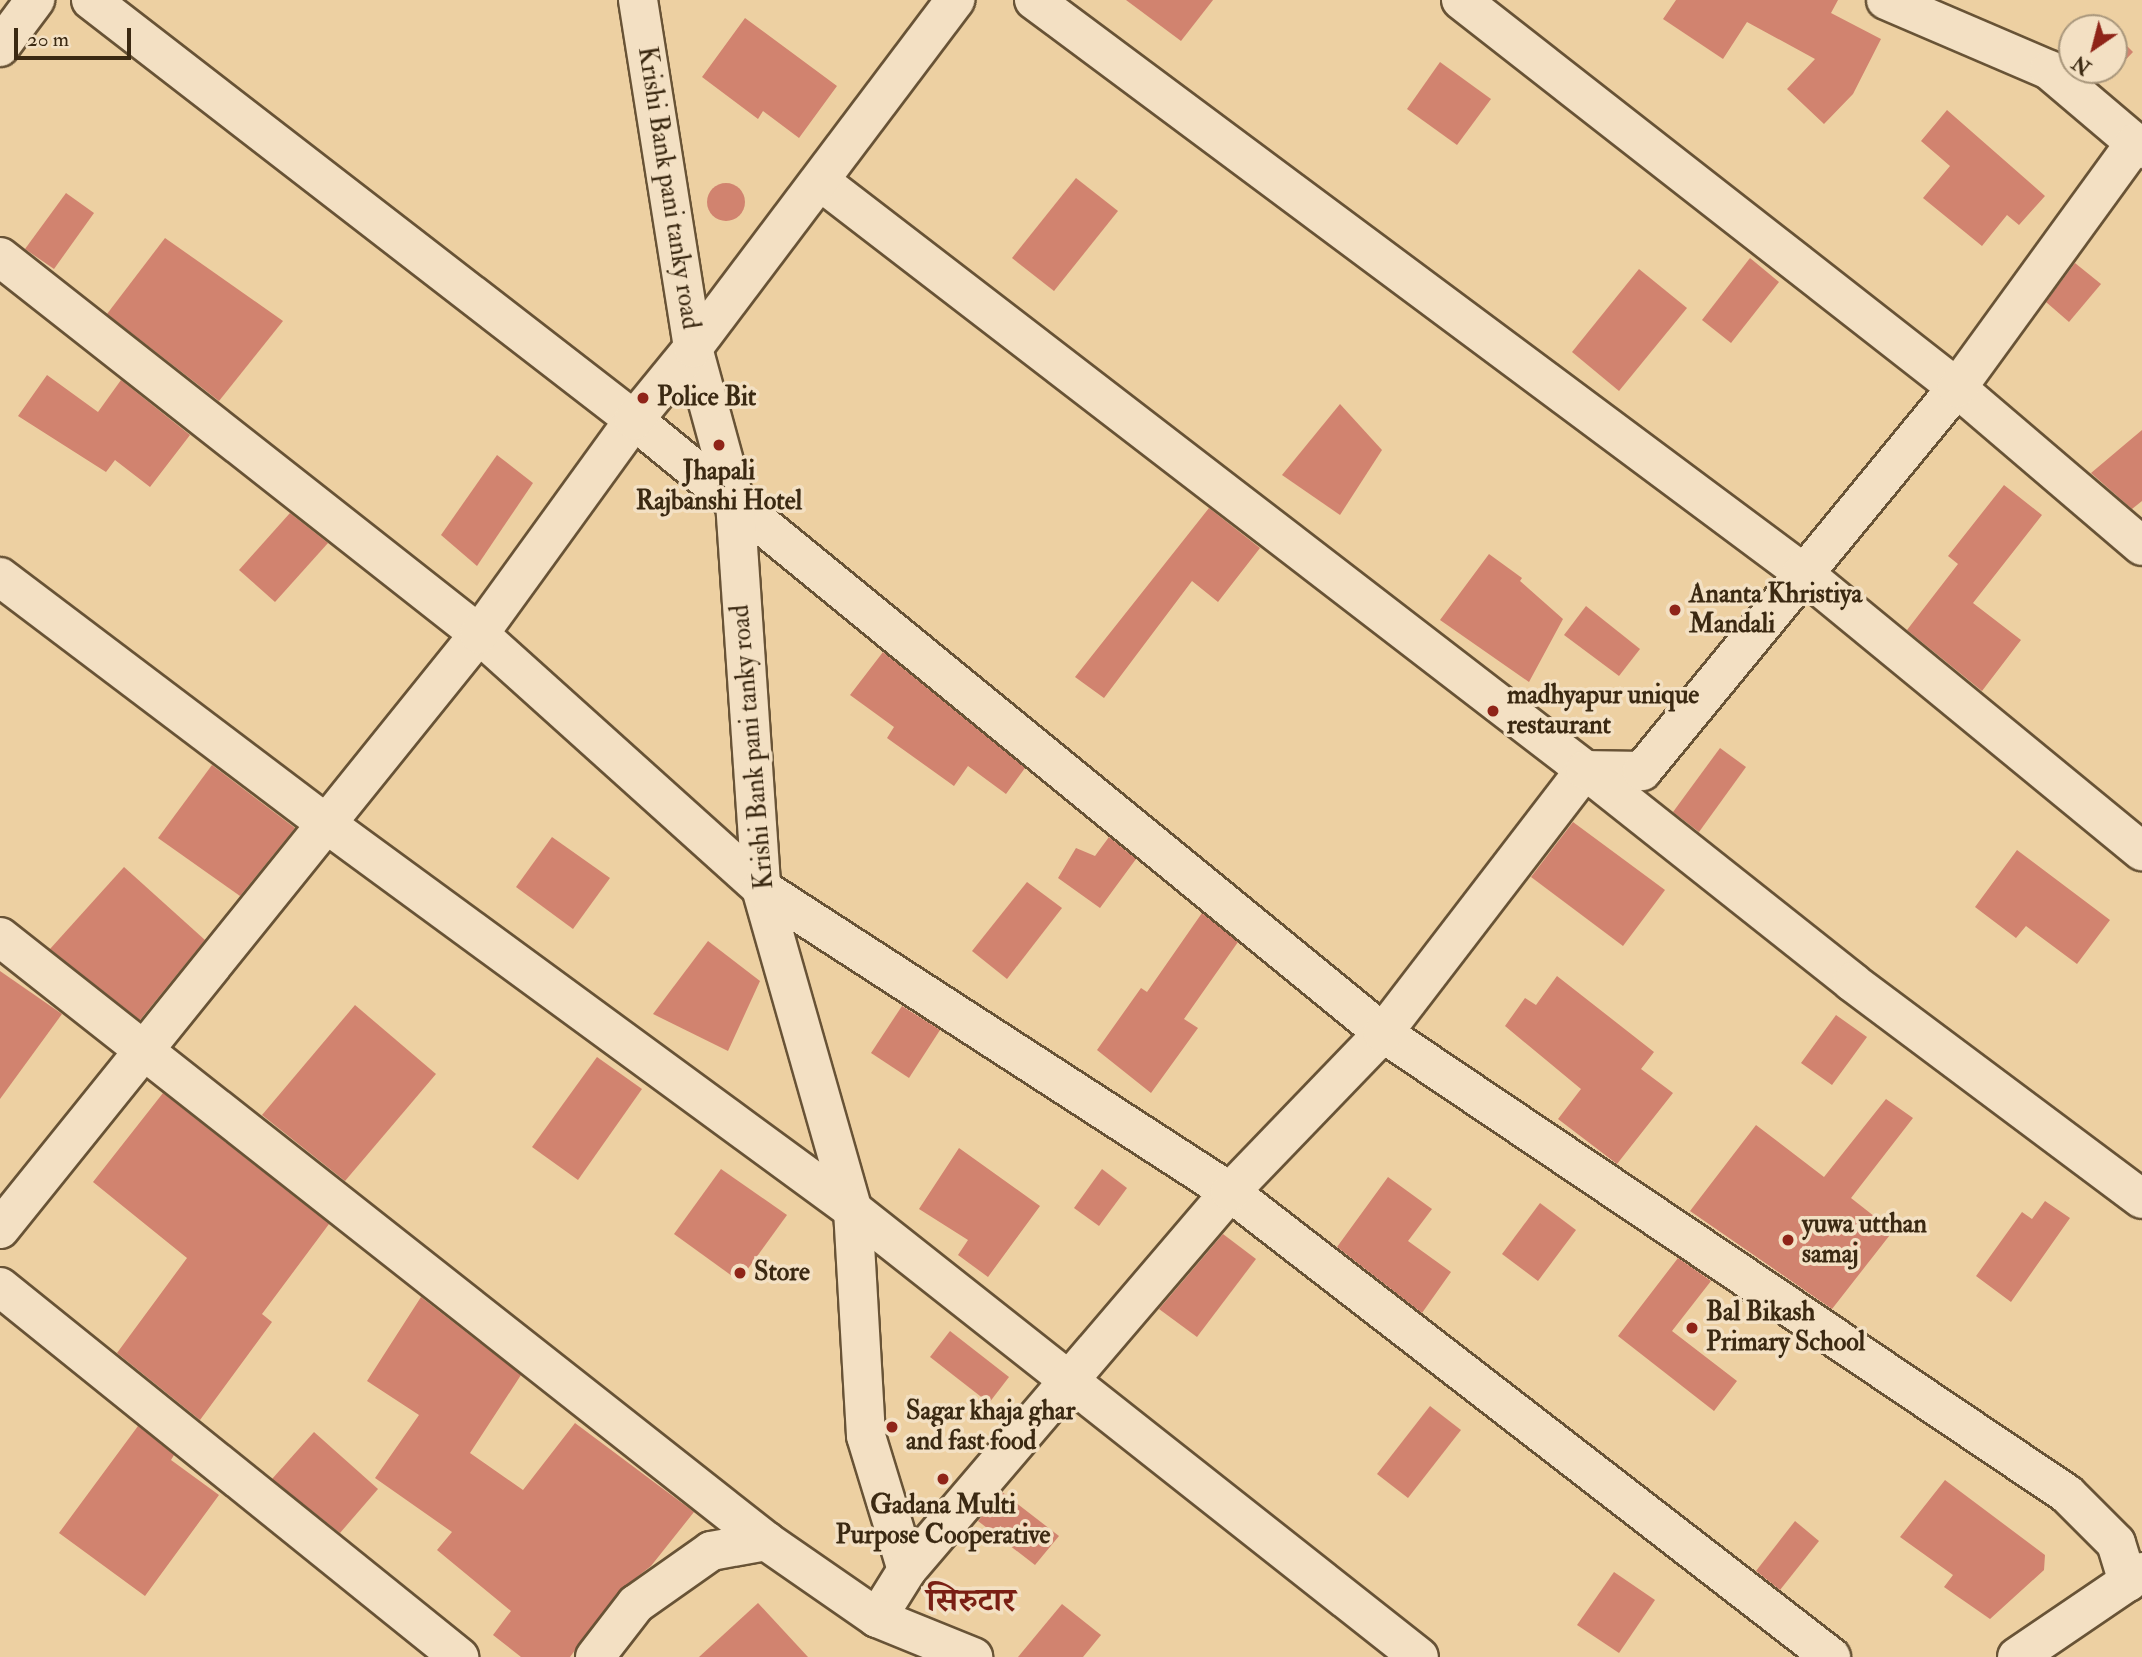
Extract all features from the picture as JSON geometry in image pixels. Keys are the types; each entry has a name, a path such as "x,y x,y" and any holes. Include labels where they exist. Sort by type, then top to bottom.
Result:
{"street":[{"path":"0,47 35,0"},
{"path":"91,0 634,420 1383,1033 2067,1494 2116,1543 2135,1577 2017,1657"},
{"name":"Krishi Bank pani tanky road","path":"638,0 694,348 735,502 761,888 853,1210 866,1436 907,1570"},
{"path":"0,1229 147,1050 479,634 634,420 694,348 955,0"},
{"path":"1034,0 1802,572 2142,851"},
{"path":"1461,0 1957,388 2142,546"},
{"path":"1585,770 1642,771 1802,572 1957,388 2138,146 2049,70 1886,0"},
{"path":"820,181 1585,770 1852,982 2142,1199"},
{"path":"0,257 479,634 761,888 1230,1192 1830,1657"},
{"path":"0,577 328,825 853,1210 1072,1380 1419,1657"},
{"path":"877,1618 907,1570 1230,1192 1383,1033 1585,770"},
{"path":"0,937 147,1050 766,1541 877,1618 972,1657"},
{"path":"0,1287 459,1657"},
{"path":"595,1657 636,1604 711,1551 766,1541"}],"building":[{"path":"1126,0 1213,0 1181,41"},
{"path":"1676,0 1838,0 1831,13 1881,39 1853,94 1824,124 1787,89 1815,59 1747,22 1723,59 1663,19"},
{"path":"745,18 837,86 799,138 763,111 758,119 702,77"},
{"path":"1440,62 1491,99 1457,145 1407,109"},
{"path":"1947,110 2045,196 2019,225 2007,215 1982,246 1923,198 1950,166 1921,141"},
{"path":"1076,178 1118,211 1054,291 1012,258"},
{"path":"726,183 740,188 745,202 740,216 726,221 712,216 707,202 712,188"},
{"path":"66,193 94,213 54,269 25,249"},
{"path":"165,238 283,321 219,401 107,314"},
{"path":"1750,258 1779,282 1731,343 1702,320"},
{"path":"2075,263 2101,284 2069,322 2046,302"},
{"path":"1639,269 1687,308 1619,391 1572,352"},
{"path":"47,375 98,412 121,380 190,435 150,487 115,460 106,472 18,416"},
{"path":"1340,404 1382,450 1340,515 1282,475"},
{"path":"2142,430 2142,501 2132,509 2091,473"},
{"path":"497,455 533,483 477,566 441,535"},
{"path":"2004,485 2042,515 1973,603 2021,640 1982,691 1907,630 1958,564 1948,556"},
{"path":"1209,508 1260,548 1218,602 1192,581 1104,698 1075,677"},
{"path":"290,513 328,543 275,602 239,570"},
{"path":"1489,554 1522,578 1520,581 1563,619 1529,682 1440,620"},
{"path":"1586,606 1640,649 1619,676 1564,635"},
{"path":"883,652 1025,768 1006,794 968,766 954,786 887,738 894,727 850,695"},
{"path":"1720,748 1746,767 1699,832 1673,812"},
{"path":"212,765 295,828 240,896 158,838"},
{"path":"1573,822 1665,890 1623,946 1531,877"},
{"path":"552,837 610,878 573,929 516,887"},
{"path":"1109,837 1136,859 1100,908 1058,878 1076,848 1095,856"},
{"path":"2017,850 2110,920 2077,964 2026,926 2016,938 1975,907"},
{"path":"124,867 205,940 140,1020 50,949"},
{"path":"1027,882 1062,908 1007,979 972,951"},
{"path":"1202,913 1238,942 1184,1019 1198,1028 1151,1093 1097,1050 1141,988 1147,992"},
{"path":"708,941 760,981 728,1051 653,1014"},
{"path":"0,971 62,1014 0,1099"},
{"path":"1557,976 1654,1052 1641,1069 1673,1093 1617,1164 1558,1119 1581,1089 1505,1026 1525,998 1536,1005"},
{"path":"355,1005 436,1074 345,1181 262,1115"},
{"path":"902,1006 940,1030 909,1078 871,1053"},
{"path":"1836,1015 1867,1037 1832,1085 1801,1063"},
{"path":"597,1057 642,1089 578,1180 532,1147"},
{"path":"163,1093 329,1224 262,1314 272,1322 200,1420 117,1353 187,1258 93,1182"},
{"path":"1886,1099 1913,1118 1851,1198 1893,1231 1832,1309 1690,1211 1756,1125 1824,1177"},
{"path":"959,1148 1040,1206 988,1277 958,1255 968,1240 919,1209"},
{"path":"721,1169 787,1215 739,1281 674,1234"},
{"path":"1102,1169 1127,1188 1099,1226 1074,1208"},
{"path":"1388,1177 1432,1209 1408,1241 1451,1272 1422,1313 1337,1247"},
{"path":"2045,1201 2070,1218 2011,1302 1976,1276 2022,1212 2032,1219"},
{"path":"1540,1203 1576,1230 1538,1281 1502,1254"},
{"path":"1223,1234 1256,1259 1197,1337 1159,1309"},
{"path":"1678,1258 1711,1281 1672,1331 1737,1381 1714,1411 1618,1336"},
{"path":"421,1297 521,1375 470,1453 523,1490 575,1423 694,1512 651,1566 619,1591 570,1657 521,1657 493,1635 511,1611 437,1550 452,1532 375,1478 419,1415 367,1381"},
{"path":"950,1331 1009,1377 989,1403 930,1357"},
{"path":"1430,1406 1461,1430 1408,1498 1377,1474"},
{"path":"138,1426 174,1455 171,1460 219,1495 145,1596 59,1533"},
{"path":"314,1432 378,1489 340,1533 272,1479"},
{"path":"1945,1480 2045,1555 2044,1570 1990,1619 1944,1587 1953,1575 1900,1537"},
{"path":"1002,1492 1059,1536 1035,1565 978,1521"},
{"path":"1795,1521 1819,1541 1780,1590 1756,1571"},
{"path":"1614,1572 1655,1600 1619,1653 1577,1625"},
{"path":"758,1603 808,1657 699,1657"},
{"path":"1062,1604 1101,1635 1083,1657 1018,1657"}],"place":[{"name":"Police Bit","path":"643,398"},
{"name":"Jhapali Rajbanshi Hotel","path":"719,445"},
{"name":"Ananta Khristiya Mandali","path":"1675,610"},
{"name":"madhyapur unique restaurant","path":"1493,711"},
{"name":"yuwa utthan samaj","path":"1788,1240"},
{"name":"Store","path":"740,1273"},
{"name":"Bal Bikash Primary School","path":"1692,1328"},
{"name":"Sagar khaja ghar and fast food","path":"892,1427"},
{"name":"Gadana Multi Purpose Cooperative","path":"943,1479"}],"district":[{"name":"सिरुटार","path":"971,1601"}]}
